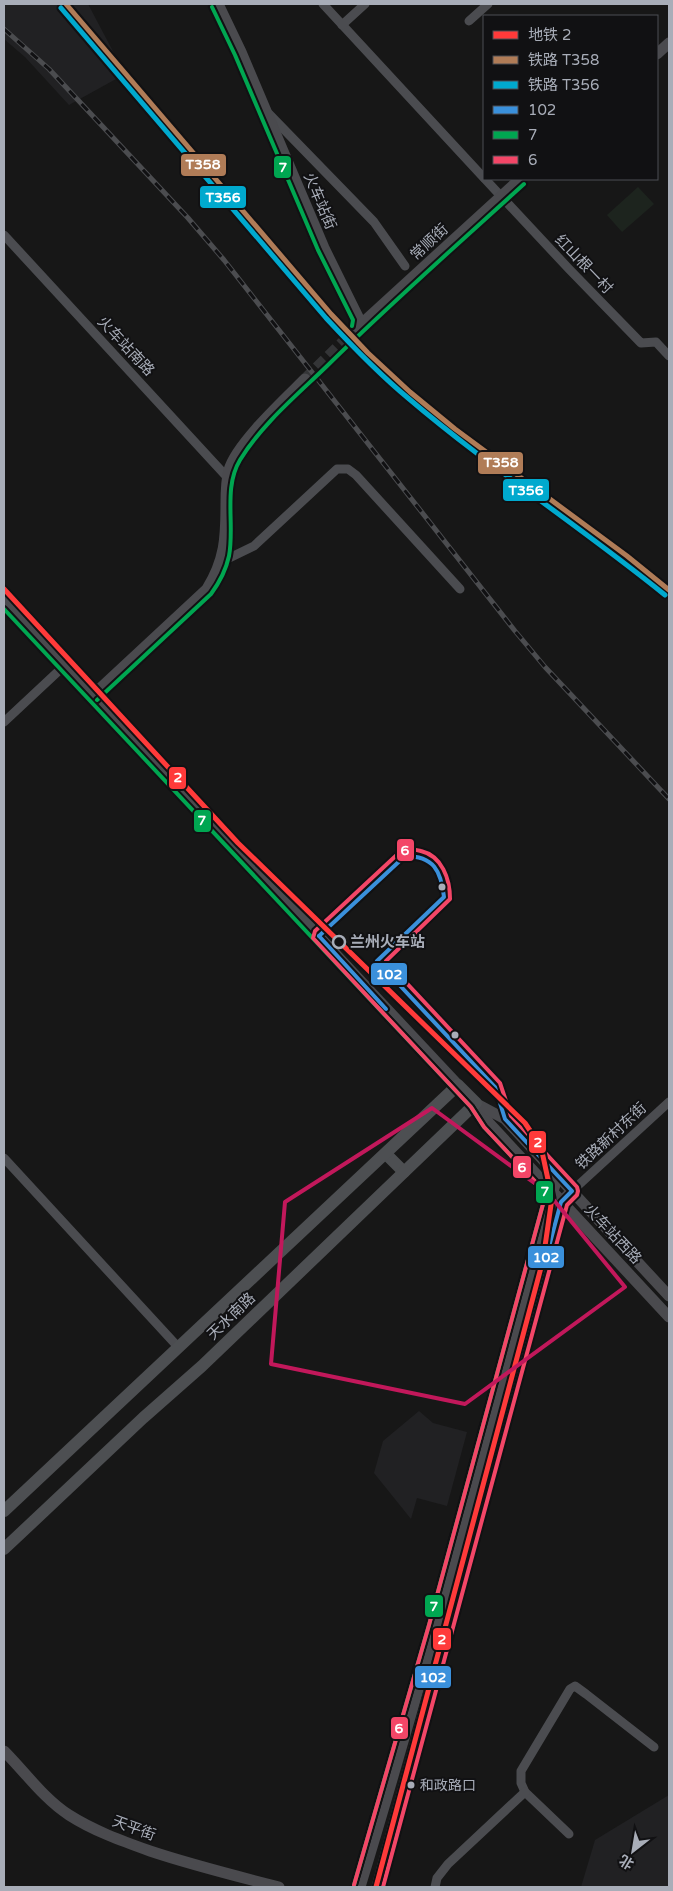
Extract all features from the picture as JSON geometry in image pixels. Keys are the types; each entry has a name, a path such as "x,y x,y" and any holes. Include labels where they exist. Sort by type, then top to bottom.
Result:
{"main road":[{"name":"火车站街","path":"218,4 324,248 359,319 358,327"},
{"path":"658,53 669,43"},
{"name":"常顺街","path":"358,327 519,180"},
{"path":"93,695 207,589 221,562 224,548 229,468 245,443 267,417 305,379"},
{"path":"4,600 458,1085"},
{"name":"火车站西路","path":"458,1085 476,1103 488,1124 669,1317"},
{"name":"天水南路","path":"4,1512 458,1085"},
{"name":"火车站西路","path":"476,1103 505,1119 669,1296"},
{"name":"天水南路","path":"4,1549 143,1418 202,1366 476,1103"},
{"path":"386,1154 404,1172"},
{"path":"360,1887 388,1794 483,1454 558,1176"},
{"path":"377,1887 561,1202 572,1191"},
{"name":"天平街","path":"4,1751 68,1814 93,1829 183,1862 279,1887"}],"street":[{"name":"红山根一村","path":"322,4 483,176"},
{"path":"342,25 365,4"},
{"path":"469,21 488,4"},
{"path":"265,110 374,222 405,266"},
{"name":"红山根一村","path":"487,180 641,343 656,342 669,356"},
{"name":"火车站南路","path":"4,235 228,477"},
{"path":"221,562 254,546 337,469 348,469 356,475 460,589"},
{"path":"4,722 65,665"},
{"name":"铁路新村东街","path":"572,1191 669,1102"},
{"path":"4,1158 179,1348"},
{"path":"569,1834 525,1792 521,1783 521,1771 570,1690 575,1686 654,1747"},
{"path":"435,1887 437,1878 448,1864 525,1792"}],"highlighted area":[{"path":"432,1108 548,1193 625,1287 465,1404 271,1364 285,1202"}],"shaded area":[{"path":"4,4 88,4 125,74 69,105 25,57 4,39"},
{"path":"638,187 654,204 622,232 607,215"},
{"path":"419,1411 433,1423 467,1432 447,1506 417,1498 411,1519 374,1473 383,1441"},
{"path":"669,1795 669,1887 581,1887 595,1840"}],"tunnel":[{"path":"305,379 358,327"}],"railway":[{"path":"4,29 49,69 188,218 224,260 515,631 545,667 669,799"}],"metro line":[{"name":"2","path":"4,589 238,843 525,1123 541,1147 552,1198 543,1260 376,1887"}],"rail line":[{"name":"T358","path":"66,4 331,314 368,353 410,392 455,429 627,556 669,590"},
{"name":"T356","path":"61,8 326,318 376,370 471,449 665,595"}],"transit line":[{"name":"7","path":"212,7 235,55 318,250 353,320 352,326"},
{"name":"7","path":"97,700 211,594 217,585 229,556 231,495 235,471 240,460 259,434 280,410 376,319 524,184"},
{"name":"7","path":"4,609 471,1107 484,1127 546,1193 429,1625 354,1885"},
{"name":"6","path":"354,1885 429,1625 546,1193 484,1127 471,1107 313,938 315,931 401,851 413,850 428,854 439,863 446,876 450,899 386,961 500,1083 511,1116 577,1187 578,1191 577,1195 567,1205 383,1887"},
{"name":"102","path":"319,936 405,856 423,859 434,867 441,880 444,897 377,961 495,1087 505,1119 572,1191 561,1202 377,1887"},
{"name":"102","path":"319,936 386,1009"}],"place":[{"name":"兰州火车站","path":"339,942"},
{"name":"和政路口","path":"411,1785"}]}
